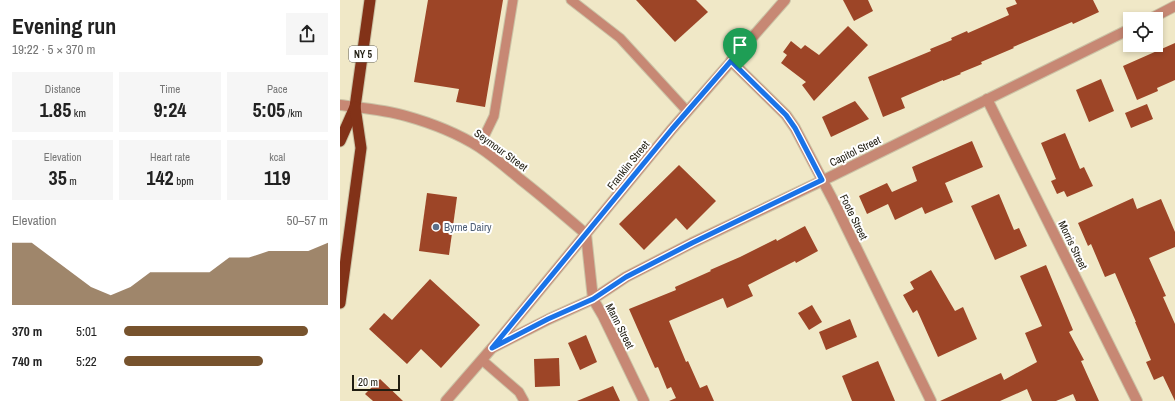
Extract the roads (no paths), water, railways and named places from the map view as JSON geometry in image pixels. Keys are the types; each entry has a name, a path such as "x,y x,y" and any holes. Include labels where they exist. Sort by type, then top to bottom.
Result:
{"highway":[{"name":"NY 5","path":"340,141 355,107 370,0"},
{"name":"NY 5","path":"340,304 361,148 355,107"}],"street":[{"name":"Franklin Street","path":"446,401 482,360 688,111 785,0"},
{"path":"1163,12 1175,6"},
{"name":"Capitol Street","path":"492,348 548,319 593,299 626,277 692,243 1123,32"},
{"name":"Foote Street","path":"731,61 786,115 795,128 931,401"},
{"name":"Morris Street","path":"987,99 1137,401"},
{"name":"Seymour Street","path":"340,105 407,116 453,133 479,147 499,162 562,212 586,234"},
{"name":"Mann Street","path":"586,234 593,299 603,316 644,401"}],"lane":[{"path":"479,147 494,116 513,0"},
{"path":"571,0 620,38 688,111"},
{"path":"482,360 519,392 524,401"}],"place":[{"name":"Byrne Dairy","path":"436,227"}]}
